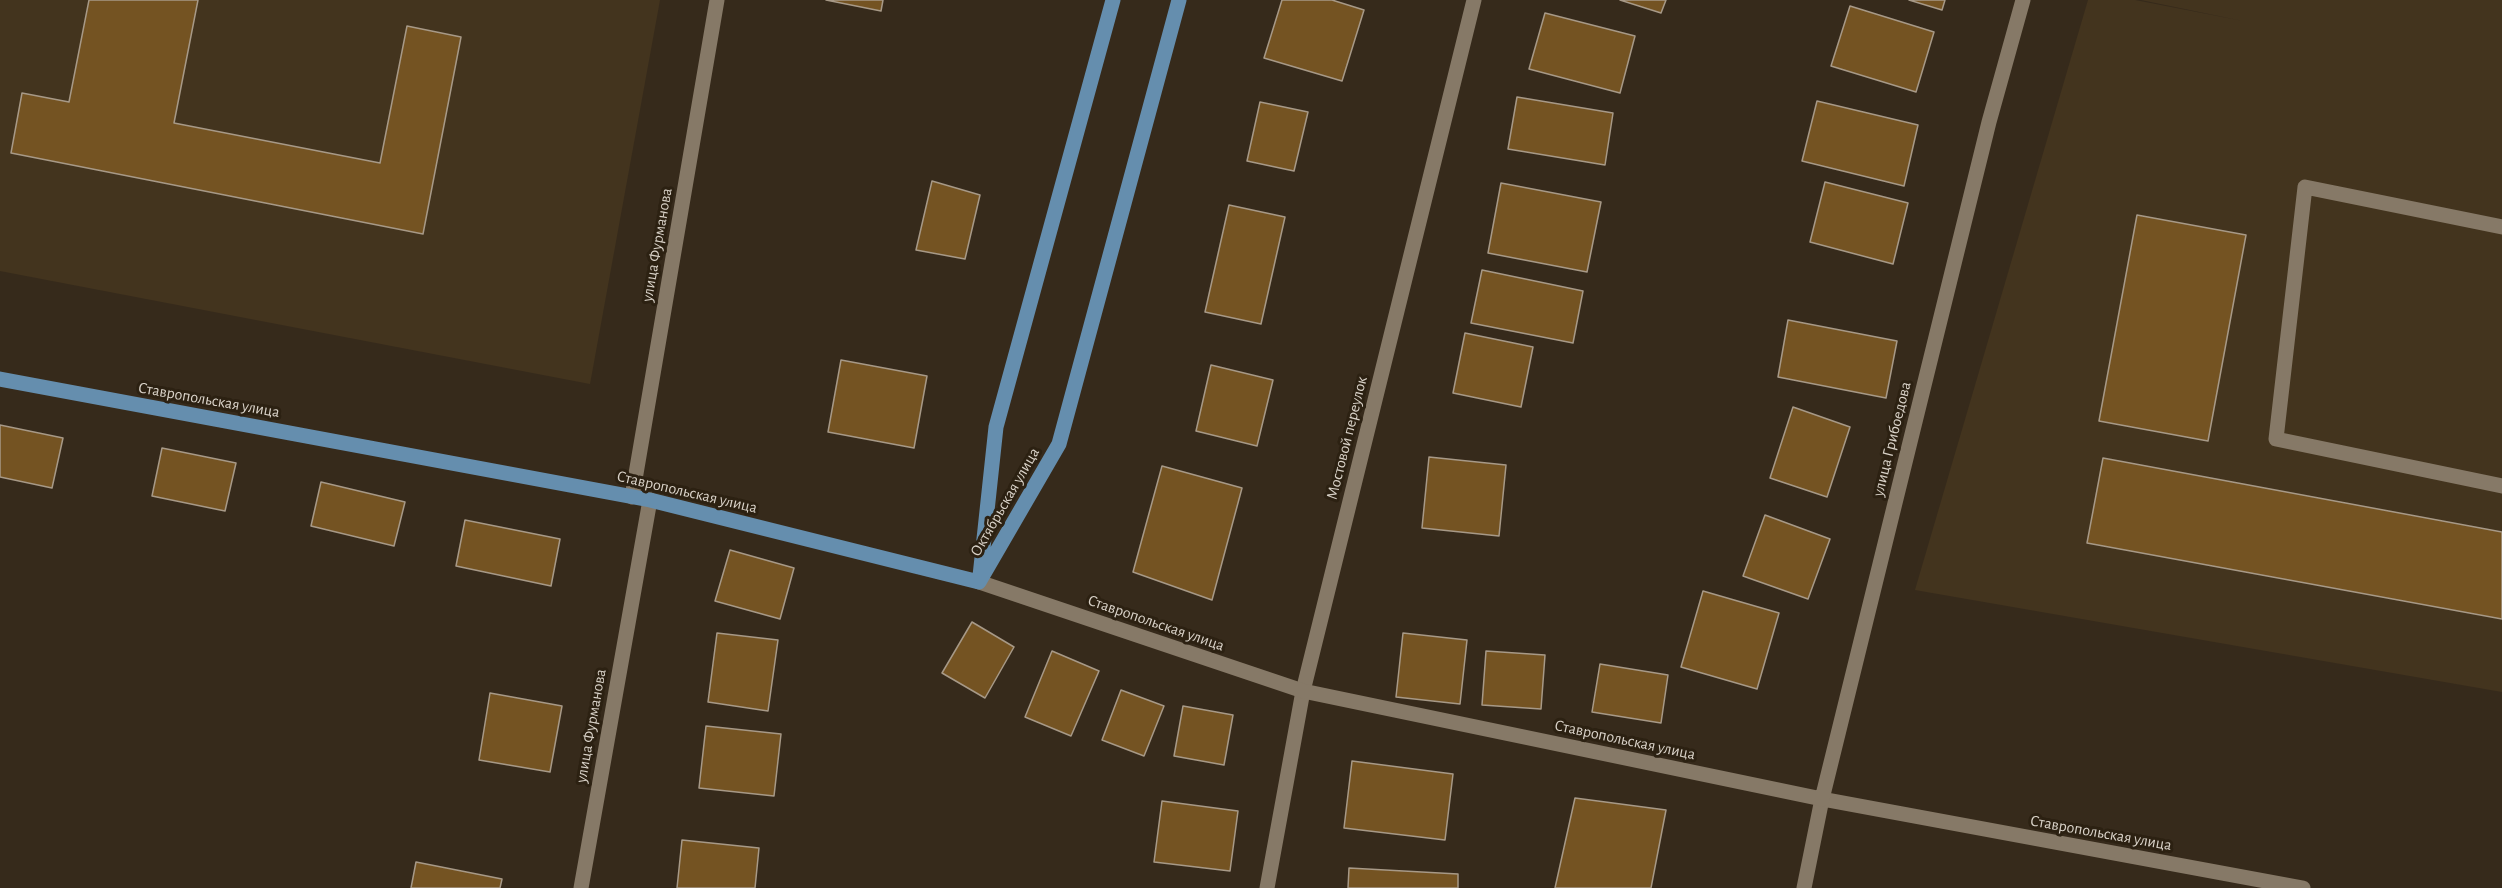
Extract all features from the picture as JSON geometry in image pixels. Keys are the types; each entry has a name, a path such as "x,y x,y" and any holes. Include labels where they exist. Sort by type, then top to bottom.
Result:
{"main road":[{"name":"Октябрьская улица","path":"979,582 996,427 1113,0"},
{"name":"Октябрьская улица","path":"979,582 1059,444 1179,0"},
{"name":"Ставропольская улица","path":"0,380 632,496 979,582"}],"street":[{"name":"улица Фурманова","path":"632,496 717,0"},
{"name":"Мостовой переулок","path":"1267,888 1303,691 1474,0"},
{"name":"улица Грибоедова","path":"1804,888 1822,799 1989,123 2023,0"},
{"path":"2502,226 2305,187 2276,439 2502,486"},
{"name":"улица Фурманова","path":"581,888 650,500"},
{"name":"Ставропольская улица","path":"979,582 1303,691 1822,799 2303,888"}],"shaded area":[{"path":"0,0 660,0 590,384 0,271"},
{"path":"2088,0 2135,0 2243,21 2141,0 2502,0 2502,692 1915,590"}],"building":[{"path":"89,0 198,0 174,123 380,163 407,26 461,37 423,234 11,153 22,93 69,102"},
{"path":"826,0 883,0 881,11"},
{"path":"1282,0 1332,0 1364,10 1342,81 1264,58"},
{"path":"1620,0 1666,0 1661,13"},
{"path":"1909,0 1945,0 1942,10"},
{"path":"1850,6 1934,32 1916,92 1831,66"},
{"path":"1545,13 1635,36 1620,93 1529,69"},
{"path":"1517,97 1613,113 1605,165 1508,149"},
{"path":"1817,101 1918,125 1904,186 1802,161"},
{"path":"1260,102 1308,112 1294,171 1247,161"},
{"path":"932,181 980,195 965,259 916,250"},
{"path":"1825,182 1908,203 1893,264 1810,242"},
{"path":"1501,183 1601,202 1587,272 1488,253"},
{"path":"1229,205 1285,217 1261,324 1205,312"},
{"path":"2137,215 2246,235 2208,441 2099,421"},
{"path":"1482,270 1583,291 1573,343 1471,323"},
{"path":"1788,320 1897,341 1886,398 1778,377"},
{"path":"1465,333 1533,347 1521,407 1453,393"},
{"path":"841,360 927,376 914,448 828,432"},
{"path":"1211,365 1273,380 1257,446 1196,431"},
{"path":"1793,407 1850,427 1827,497 1770,478"},
{"path":"0,425 63,438 52,488 0,477"},
{"path":"162,448 236,463 225,511 152,496"},
{"path":"1429,457 1506,465 1499,536 1422,528"},
{"path":"2103,458 2502,532 2502,619 2087,543"},
{"path":"1162,466 1242,488 1212,600 1133,572"},
{"path":"321,482 405,502 394,546 311,526"},
{"path":"1765,515 1830,539 1808,599 1743,576"},
{"path":"465,520 560,539 551,586 456,566"},
{"path":"730,550 794,568 780,619 715,601"},
{"path":"1703,591 1779,613 1757,689 1681,667"},
{"path":"972,622 1014,647 985,698 942,673"},
{"path":"717,633 778,640 768,711 708,702"},
{"path":"1403,633 1467,640 1460,704 1396,697"},
{"path":"1052,651 1099,671 1071,736 1025,717"},
{"path":"1486,651 1545,655 1541,709 1482,705"},
{"path":"1600,664 1668,675 1661,723 1592,712"},
{"path":"1121,690 1164,706 1144,756 1102,740"},
{"path":"490,693 562,706 550,772 479,760"},
{"path":"1183,706 1233,715 1224,765 1174,756"},
{"path":"706,726 781,734 774,796 699,788"},
{"path":"1352,761 1453,774 1445,840 1344,828"},
{"path":"1575,798 1666,810 1651,888 1555,888"},
{"path":"1162,801 1238,811 1230,871 1154,862"},
{"path":"682,840 759,848 755,888 677,888"},
{"path":"416,862 502,879 500,888 411,888"},
{"path":"1349,868 1458,874 1458,888 1348,888"}]}
